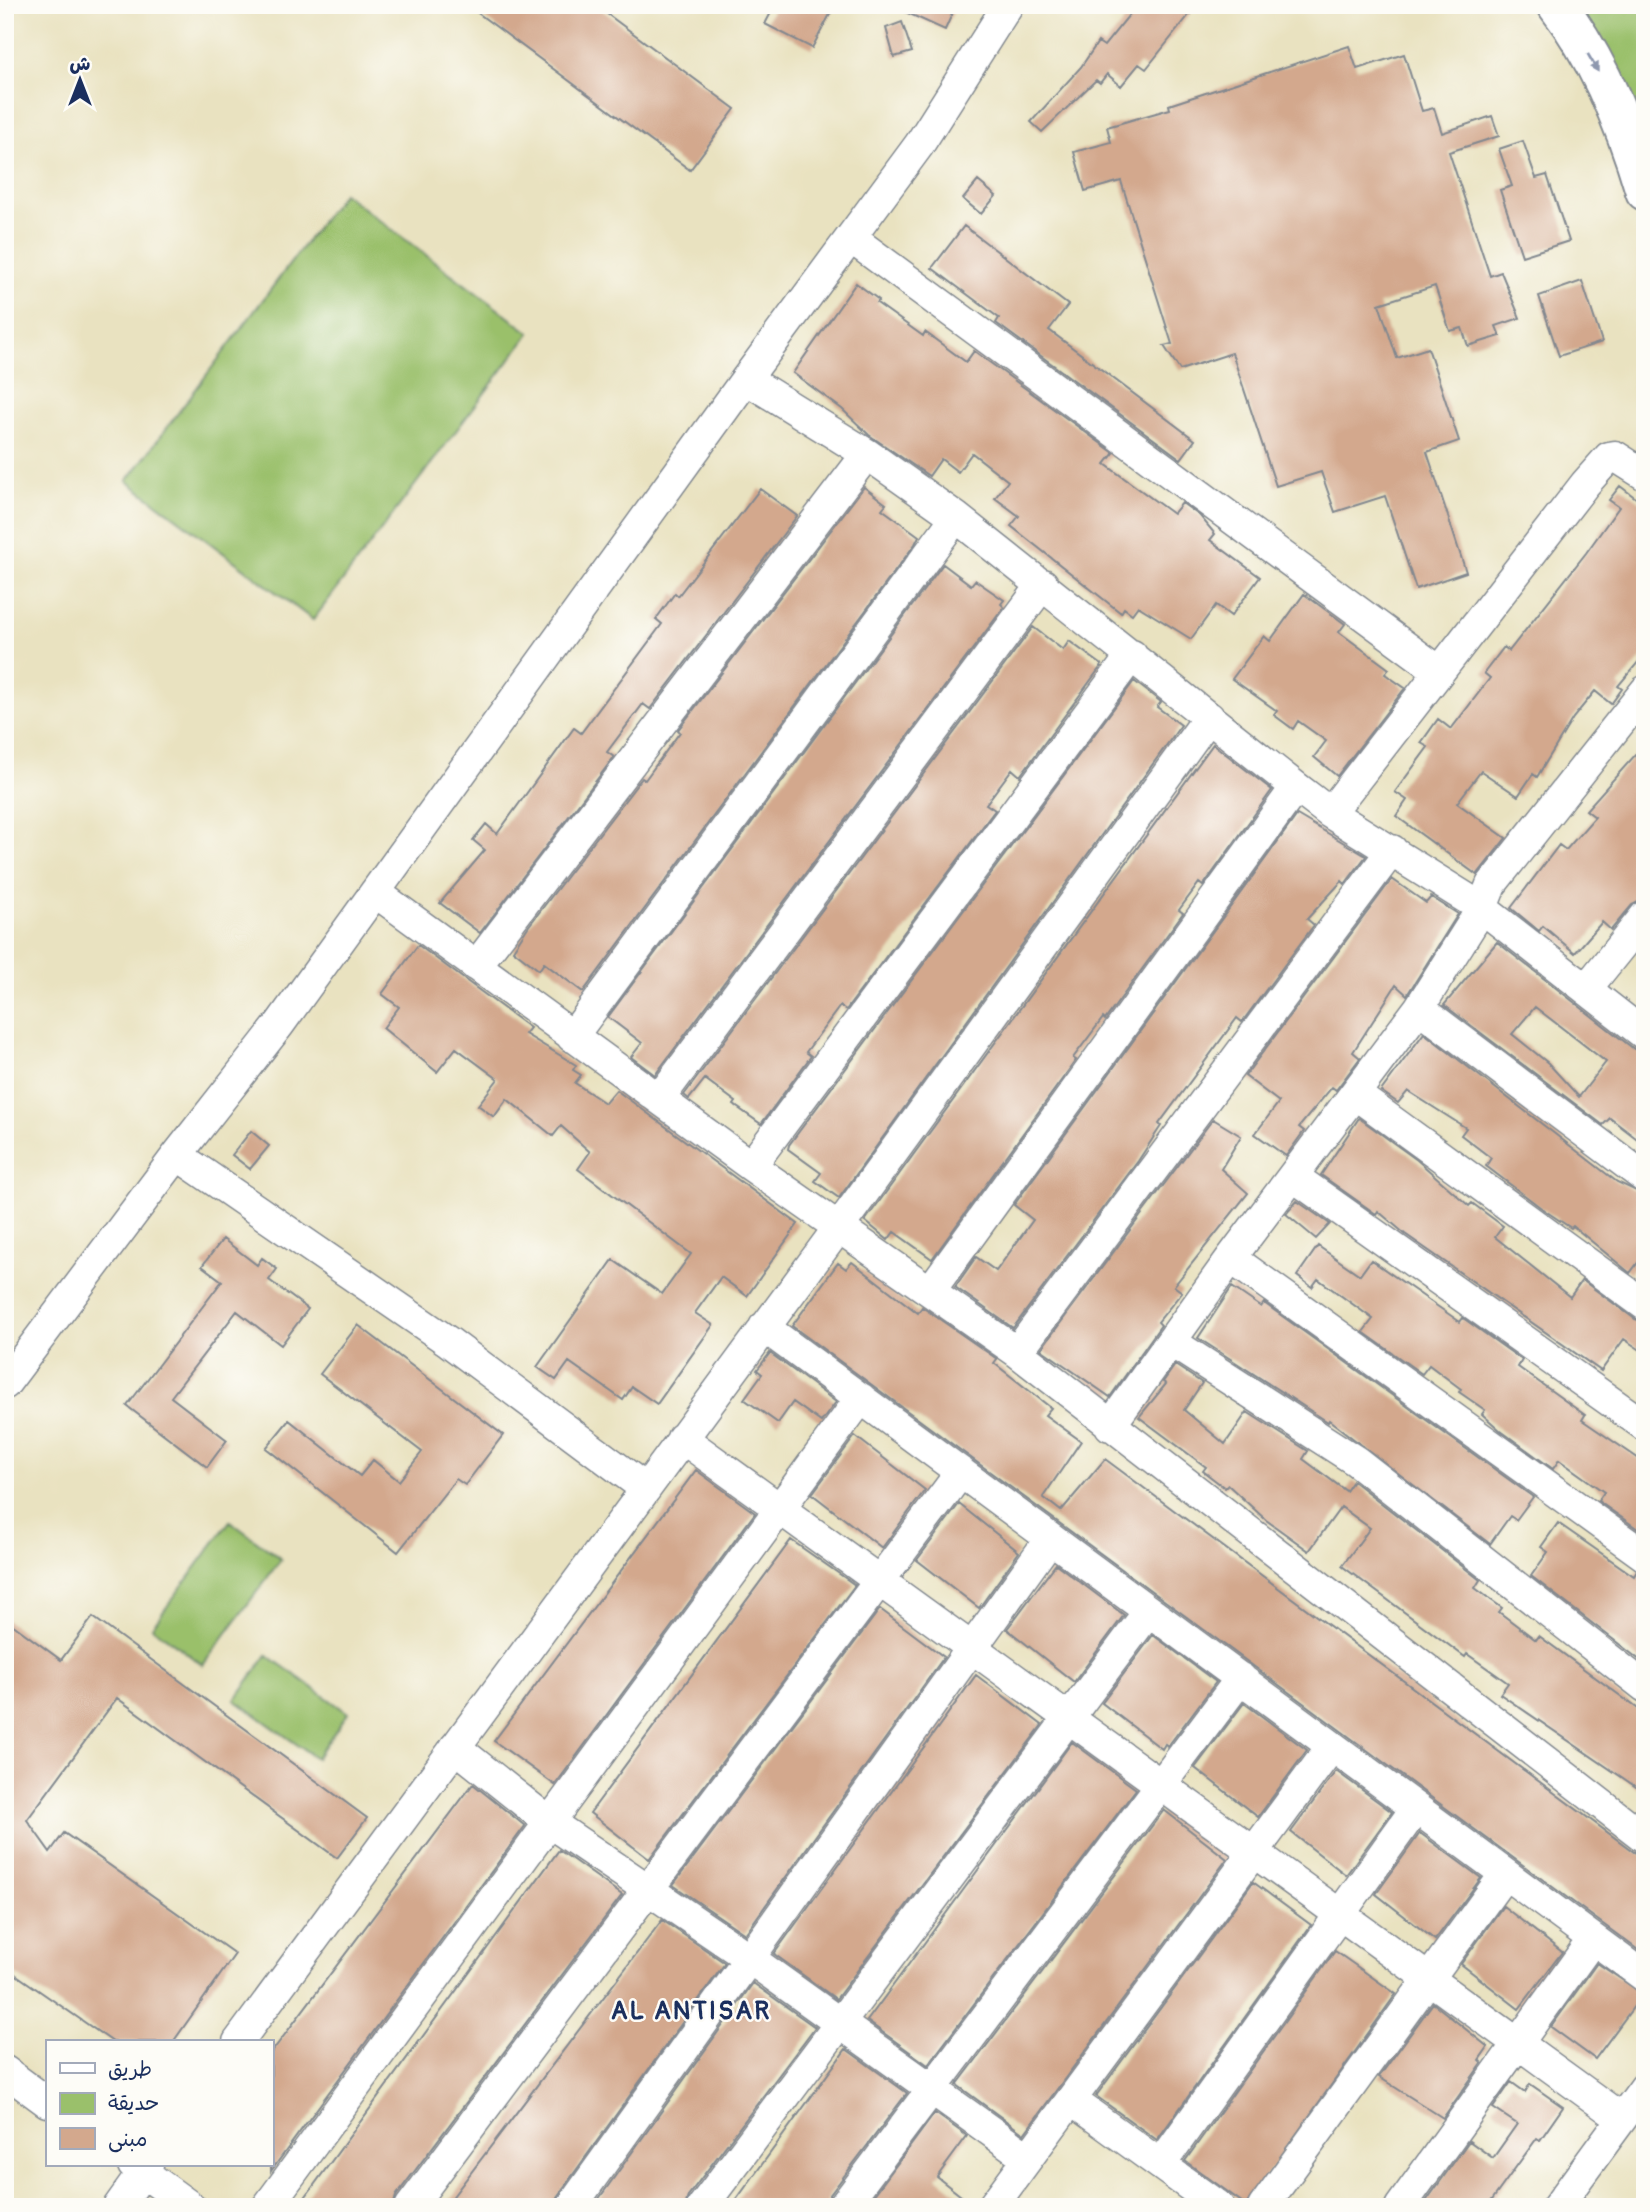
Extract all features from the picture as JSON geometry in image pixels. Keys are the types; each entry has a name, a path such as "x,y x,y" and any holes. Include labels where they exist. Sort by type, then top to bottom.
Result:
{"highway":[{"path":"1557,5 1599,74 1635,158 1645,191"}],"street":[{"path":"5,1384 177,1155 279,1025 746,379 851,239 919,145 1008,5"},
{"path":"851,239 1439,671"},
{"path":"746,379 867,454 956,517 1330,813 1482,908 1645,1035"},
{"path":"476,966 867,454"},
{"path":"1330,813 1585,484 1609,457 1615,456 1645,475"},
{"path":"572,1037 956,517"},
{"path":"659,1099 1043,584"},
{"path":"751,1166 1132,655"},
{"path":"1110,1426 1173,1343 1231,1258 1419,1007 1482,908 1491,886 1645,691"},
{"path":"240,2040 839,1227 1209,717"},
{"path":"930,1291 1296,787"},
{"path":"1017,1352 1392,850"},
{"path":"375,892 751,1166 1017,1352 1645,1838"},
{"path":"1587,988 1645,916"},
{"path":"1419,1007 1645,1178"},
{"path":"1355,1094 1645,1305"},
{"path":"177,1155 449,1342 646,1489"},
{"path":"1294,1177 1645,1426"},
{"path":"1231,1258 1645,1556"},
{"path":"764,1327 1645,1977"},
{"path":"1173,1343 1356,1461 1645,1687"},
{"path":"267,2207 861,1398"},
{"path":"682,1438 1621,2118"},
{"path":"410,2207 961,1472"},
{"path":"571,2207 1051,1539"},
{"path":"702,2207 1149,1611"},
{"path":"843,2207 1241,1678"},
{"path":"992,2207 1332,1746"},
{"path":"455,1747 549,1822 749,1958 1028,2158"},
{"path":"1161,2164 1416,1808"},
{"path":"1263,2207 1505,1874"},
{"path":"1400,2207 1593,1939"},
{"path":"5,2071 46,2101"},
{"path":"1557,2207 1645,2087"},
{"path":"1071,2100 1219,2207"},
{"path":"118,2207 142,2167 191,2207"}],"green space":[{"path":"1578,5 1645,6 1645,151"},
{"path":"343,193 530,333 313,620 127,481"},
{"path":"230,1521 281,1559 203,1665 152,1627"},
{"path":"267,1655 348,1713 316,1758 235,1700"}],"building":[{"path":"467,5 595,5 735,109 690,170"},
{"path":"775,5 835,5 812,48 765,24"},
{"path":"890,5 956,5 945,30"},
{"path":"1137,5 1197,5 1146,69 1139,64 1121,86 1107,74 1100,83 1096,80 1042,132 1031,122 1081,67 1098,42 1104,46"},
{"path":"902,22 912,52 894,57 886,28"},
{"path":"1349,46 1357,69 1404,54 1422,111 1434,108 1442,133 1492,116 1499,136 1449,152 1490,276 1501,272 1520,318 1496,326 1500,336 1468,346 1462,328 1450,331 1435,286 1379,304 1397,358 1428,348 1459,441 1427,452 1466,572 1416,589 1385,496 1335,512 1321,472 1276,486 1232,353 1180,370 1164,346 1172,344 1121,181 1085,191 1074,152 1111,142 1107,127 1170,109 1169,105"},
{"path":"1523,141 1536,178 1547,175 1569,241 1522,256 1500,190 1512,186 1499,149"},
{"path":"978,181 996,196 981,214 963,199"},
{"path":"964,226 1068,305 1049,330 1195,440 1181,459 996,323 999,318 932,268"},
{"path":"1582,281 1602,342 1559,356 1539,296"},
{"path":"856,283 879,300 877,303 923,336 925,332 966,362 974,351 1114,453 1105,464 1173,514 1182,503 1200,516 1215,534 1210,540 1260,577 1231,616 1216,605 1191,639 1138,606 1132,614 1124,608 1121,613 1011,526 1019,516 995,498 1008,481 972,453 958,472 941,459 929,476 869,435 842,409 793,373"},
{"path":"1620,486 1645,505 1645,654 1618,686 1622,689 1611,704 1595,691 1573,718 1537,777 1533,774 1518,796 1481,771 1457,803 1506,838 1477,875 1396,816 1407,800 1395,792 1428,747 1421,743 1438,719 1451,729 1490,678 1484,673 1504,647 1509,651 1586,553 1619,507 1609,500"},
{"path":"864,487 886,504 882,509 919,536 915,544 583,992 544,963 539,970 513,950 528,927 642,778 645,780 680,732 678,730"},
{"path":"760,489 797,516 650,709 643,704 607,752 614,757 480,933 440,903 485,850 473,840 486,824 497,834 574,728 581,733 662,624 656,619 675,593 678,596"},
{"path":"943,564 971,585 975,580 1004,600 1001,604 1004,607 655,1075 631,1057 642,1043 608,1017"},
{"path":"1304,594 1345,624 1339,632 1389,669 1385,674 1405,688 1337,776 1314,757 1326,741 1298,721 1293,729 1274,715 1277,711 1232,679 1264,636 1270,641"},
{"path":"1033,627 1063,650 1069,641 1102,665 1020,776 1012,769 986,804 995,810 846,1010 840,1006 806,1052 811,1056 761,1124 734,1105 736,1102 705,1079 689,1099 684,1095"},
{"path":"1134,681 1161,702 1157,707 1181,725 839,1198 815,1181 821,1173 788,1149 789,1145"},
{"path":"1213,744 1272,790 1203,886 1199,883 1179,910 1183,913 1105,1020 1103,1018 1073,1058 1076,1060 932,1259 894,1232 888,1240 865,1221"},
{"path":"1645,744 1645,899 1632,905 1611,930 1602,922 1575,953 1543,926 1539,931 1511,908 1559,845 1566,850 1595,817 1586,810"},
{"path":"1297,815 1366,856 1345,884 1342,881 1307,919 1314,925 1242,1022 1237,1018 1159,1124 1161,1126 1138,1161 1013,1328 955,1287 976,1257 996,1271 1033,1220 1014,1205"},
{"path":"1392,879 1426,903 1431,897 1458,914 1407,995 1396,985 1353,1052 1360,1058 1336,1090 1332,1087 1299,1127 1304,1131 1286,1156 1255,1134 1279,1102 1245,1076"},
{"path":"1497,942 1634,1049 1645,1052 1645,1145 1610,1118 1603,1125 1444,1005","holes":["1535,1007 1606,1062 1579,1097 1548,1063 1512,1034"]},
{"path":"418,945 530,1028 525,1034 576,1065 573,1070 581,1075 575,1083 605,1103 616,1090 798,1224 747,1296 721,1277 695,1313 713,1325 657,1404 632,1387 623,1400 569,1362 556,1380 537,1367 613,1260 662,1294 691,1254 578,1169 590,1152 561,1126 553,1136 507,1099 494,1117 478,1105 498,1079 456,1048 437,1072 383,1028 399,1007 382,994"},
{"path":"1424,1033 1617,1182 1645,1195 1645,1253 1630,1273 1573,1226 1571,1228 1544,1210 1486,1166 1491,1158 1461,1135 1466,1128 1408,1091 1398,1103 1381,1091"},
{"path":"1359,1118 1417,1160 1469,1206 1472,1203 1503,1226 1495,1237 1570,1297 1582,1280 1635,1319 1645,1322 1645,1353 1624,1339 1601,1371 1405,1234 1378,1211 1376,1214 1321,1175"},
{"path":"1213,1119 1241,1136 1221,1169 1248,1193 1174,1286 1182,1292 1158,1322 1161,1325 1110,1397 1041,1349"},
{"path":"251,1131 269,1146 250,1169 232,1155"},
{"path":"1297,1201 1330,1224 1316,1239 1286,1214"},
{"path":"223,1239 257,1265 262,1258 277,1269 269,1280 308,1309 281,1345 237,1311 171,1397 227,1440 207,1467 127,1406 222,1281 202,1266"},
{"path":"1318,1246 1360,1275 1371,1260 1460,1322 1463,1318 1522,1360 1518,1367 1585,1415 1582,1420 1645,1463 1645,1534 1598,1501 1604,1492 1559,1460 1553,1469 1501,1431 1482,1414 1485,1410 1459,1392 1461,1389 1429,1365 1422,1374 1363,1332 1373,1319 1318,1279 1312,1287 1297,1276"},
{"path":"852,1262 918,1313 922,1307 997,1359 994,1363 1051,1408 1045,1415 1081,1441 1043,1497 1061,1511 1105,1459 1634,1852 1645,1856 1645,1955 792,1326 838,1263 846,1269"},
{"path":"1232,1287 1261,1307 1264,1303 1533,1497 1516,1520 1510,1516 1490,1544 1329,1420 1328,1422 1198,1338"},
{"path":"358,1325 503,1435 465,1485 456,1479 398,1552 266,1448 289,1420 360,1476 373,1460 399,1481 422,1452 320,1374"},
{"path":"770,1353 836,1402 821,1422 793,1402 778,1423 744,1399 762,1374 757,1370"},
{"path":"1175,1365 1202,1383 1184,1410 1225,1444 1247,1412 1308,1451 1303,1459 1346,1491 1353,1481 1480,1580 1475,1588 1502,1608 1499,1612 1536,1640 1539,1636 1645,1714 1645,1793 1500,1694 1508,1683 1467,1654 1465,1657 1342,1566 1370,1528 1341,1507 1309,1551 1266,1520 1228,1485 1225,1488 1203,1471 1206,1467 1139,1417 1166,1384 1163,1382"},
{"path":"855,1436 925,1490 882,1548 812,1494"},
{"path":"696,1470 755,1513 555,1785 494,1741"},
{"path":"959,1504 1019,1552 979,1608 917,1560"},
{"path":"1558,1523 1634,1576 1637,1571 1645,1573 1645,1664 1531,1576 1548,1552 1541,1547"},
{"path":"791,1540 855,1585 649,1859 590,1813"},
{"path":"1056,1564 1124,1615 1074,1682 1007,1629"},
{"path":"880,1609 944,1657 745,1934 673,1885"},
{"path":"93,1617 367,1818 337,1858 117,1698 27,1820 50,1852 64,1833 235,1954 174,2040 110,2040 5,1967 5,1619 61,1660"},
{"path":"1153,1635 1216,1682 1168,1746 1165,1744 1162,1749 1102,1703"},
{"path":"976,1675 1042,1725 836,1999 774,1954"},
{"path":"1244,1703 1307,1750 1258,1817 1195,1768"},
{"path":"1072,1742 1136,1789 928,2065 867,2021"},
{"path":"1336,1771 1392,1812 1346,1875 1291,1832"},
{"path":"473,1784 525,1826 271,2171 273,2050"},
{"path":"1164,1810 1227,1859 1024,2134 957,2085"},
{"path":"1420,1833 1481,1878 1435,1940 1376,1894"},
{"path":"559,1850 622,1895 396,2196 393,2207 298,2207"},
{"path":"1253,1882 1311,1925 1157,2140 1096,2096"},
{"path":"1503,1906 1562,1952 1519,2009 1461,1964"},
{"path":"662,1920 725,1963 557,2197 554,2207 445,2207"},
{"path":"1335,1951 1396,1994 1246,2205 1185,2161"},
{"path":"1597,1963 1643,1994 1595,2059 1551,2027"},
{"path":"753,1983 815,2027 688,2196 685,2207 593,2207"},
{"path":"1433,2003 1488,2047 1479,2060 1482,2063 1443,2118 1379,2077"},
{"path":"846,2049 907,2093 829,2196 826,2207 731,2207"},
{"path":"1511,2082 1525,2092 1530,2084 1563,2107 1487,2207 1422,2207 1469,2141 1493,2158 1517,2124 1493,2108"},
{"path":"935,2113 967,2136 937,2177 975,2207 865,2207"}],"district":[{"name":"AL ANTISAR","path":"691,2011"}]}
